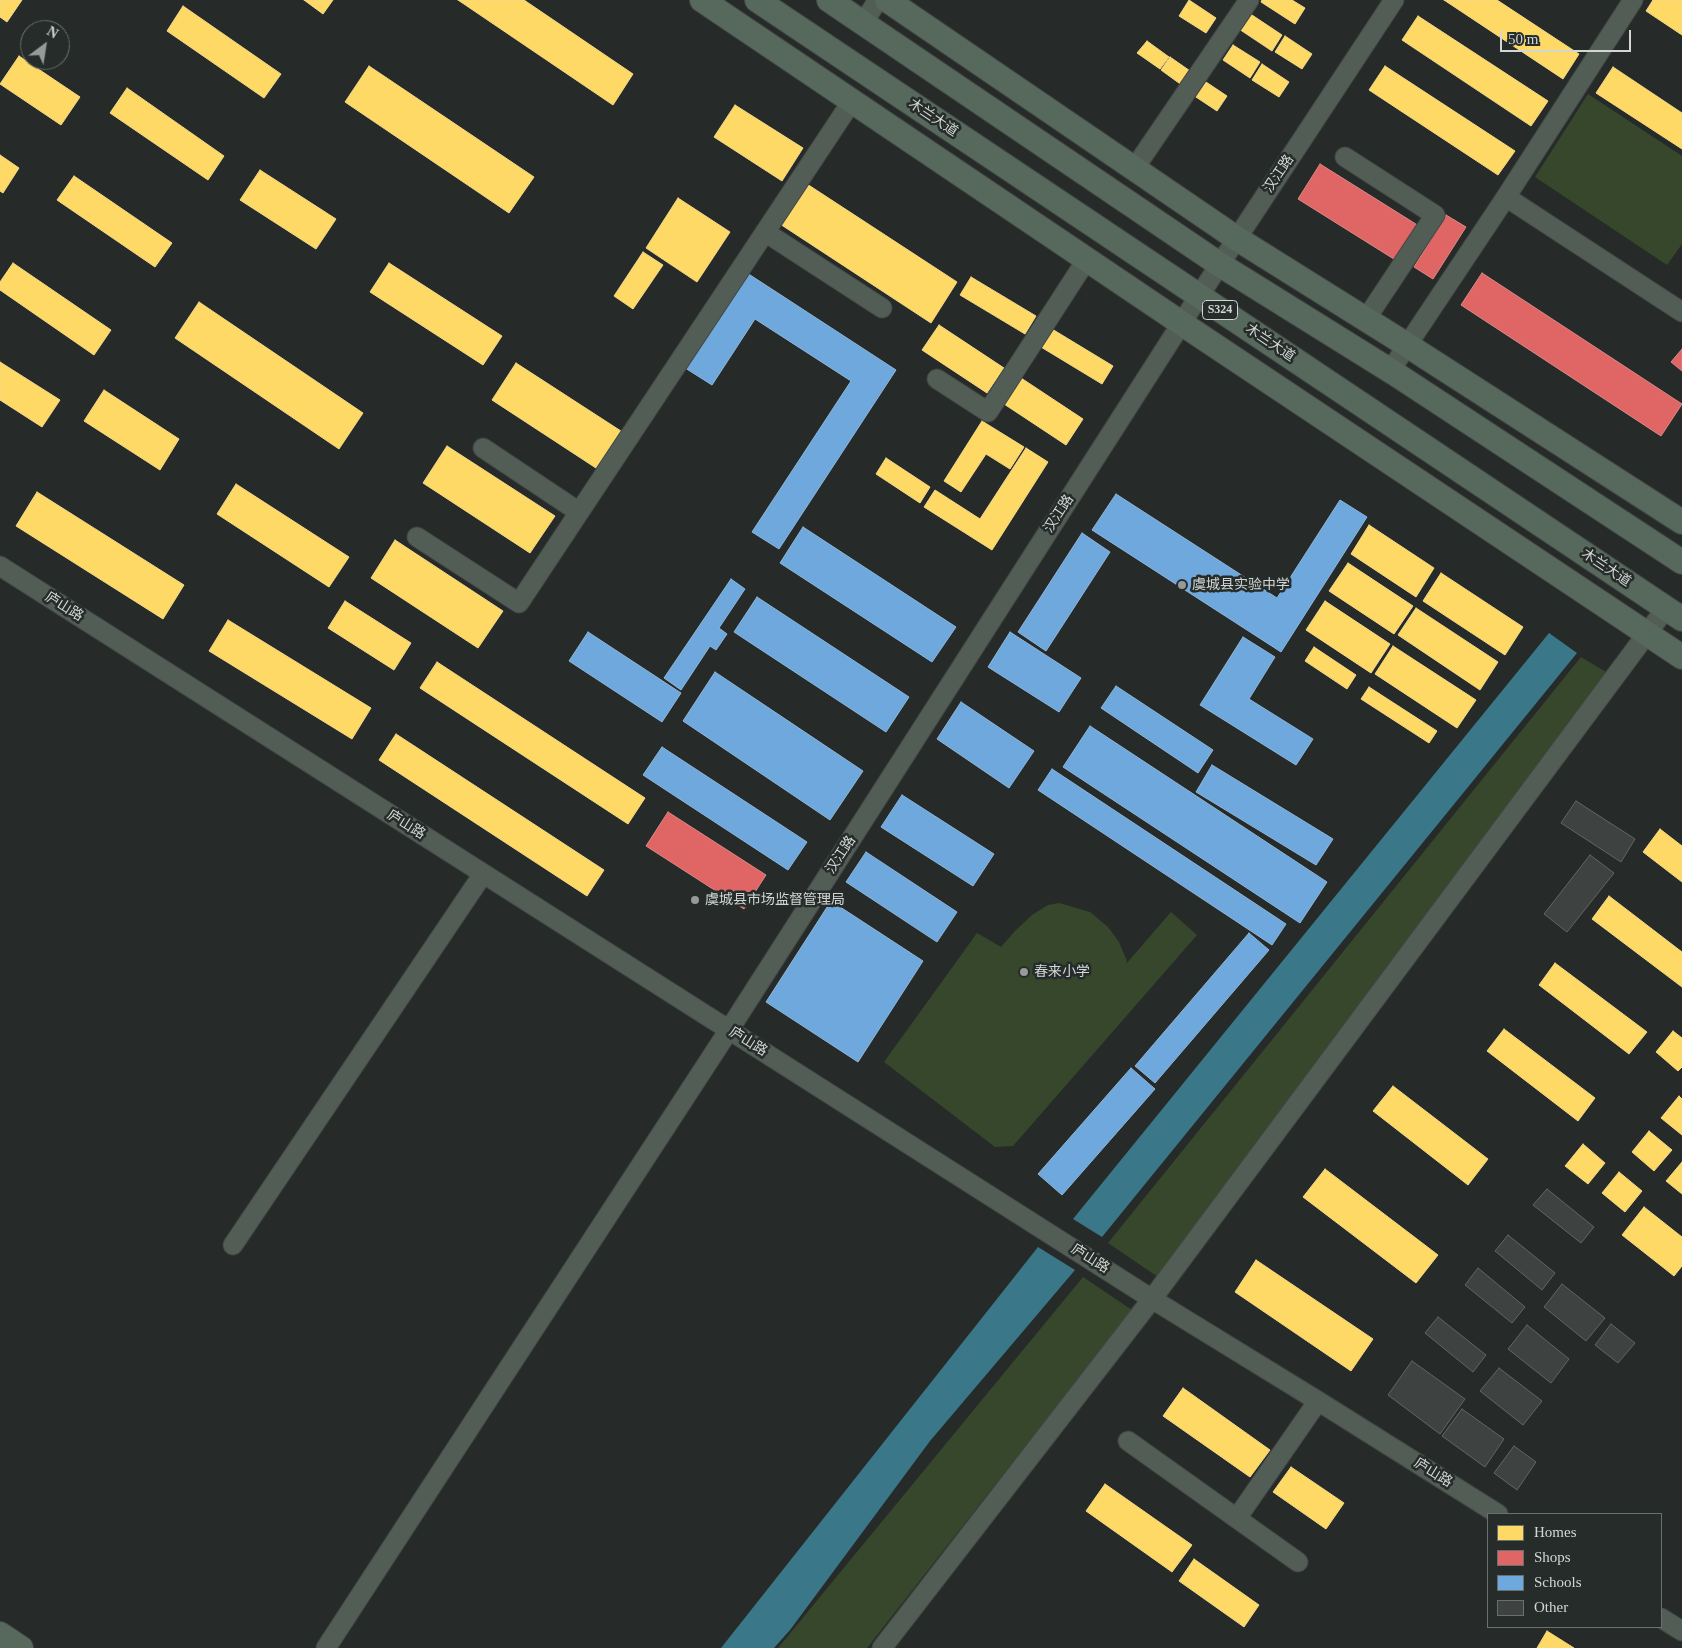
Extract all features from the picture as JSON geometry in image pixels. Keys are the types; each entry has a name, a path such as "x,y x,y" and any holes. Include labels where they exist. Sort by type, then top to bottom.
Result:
{"main road":[{"path":"702,0 1181,323 1682,656"},
{"name":"木兰大道","path":"757,0 1674,614"},
{"path":"829,0 1219,264 1390,371 1682,562"},
{"path":"886,0 1236,238 1407,344 1682,522"},
{"path":"0,1634 20,1648"}],"street":[{"path":"863,23 878,0"},
{"path":"1134,169 1249,0"},
{"name":"汉江路","path":"326,1648 729,1030 1219,264 1394,0"},
{"path":"1390,371 1506,197 1633,0"},
{"path":"417,537 519,603 852,101"},
{"path":"1345,157 1435,215 1366,319"},
{"path":"1506,197 1682,312"},
{"path":"765,232 882,308"},
{"path":"937,378 988,412 1086,259"},
{"path":"483,448 579,512"},
{"name":"庐山路","path":"0,566 1152,1299 1496,1513"},
{"path":"882,1648 1152,1299 1647,634 1674,614"},
{"path":"233,1245 483,874"},
{"path":"1237,1518 1318,1401"},
{"path":"1128,1441 1298,1562"},
{"path":"1662,1619 1682,1631"}],"green space":[{"path":"1588,94 1682,156 1682,244 1667,265 1535,177"},
{"path":"1581,657 1611,675 1158,1277 1108,1243"},
{"path":"1059,903 1090,912 1108,927 1119,942 1127,961 1126,964 1171,912 1197,935 1013,1146 995,1147 884,1062 977,933 1001,947 1032,915 1048,905"},
{"path":"1083,1277 1132,1310 867,1648 778,1648"}],"water":[{"path":"1549,633 1577,653 1102,1237 1073,1219"},
{"path":"1038,1247 1075,1270 930,1441 790,1630 774,1648 721,1648"}],"building: Homes":[{"path":"0,0 22,0 7,22 0,17"},
{"path":"304,0 333,0 323,14"},
{"path":"458,0 524,0 633,74 613,105"},
{"path":"1189,0 1216,18 1206,33 1179,16"},
{"path":"1262,0 1292,0 1305,8 1295,24 1261,2"},
{"path":"1444,0 1497,0 1579,54 1563,79"},
{"path":"1653,0 1682,0 1682,35 1646,11"},
{"path":"183,6 281,74 264,98 167,31"},
{"path":"1249,13 1282,35 1272,51 1239,29"},
{"path":"1418,16 1548,101 1531,126 1402,40"},
{"path":"1285,36 1312,54 1302,69 1275,52"},
{"path":"1147,41 1169,57 1160,69 1137,53"},
{"path":"1233,45 1260,62 1250,78 1223,60"},
{"path":"19,56 20,70 40,70 80,97 61,125 0,84"},
{"path":"1170,57 1193,73 1183,86 1161,70"},
{"path":"1262,64 1289,82 1279,97 1252,80"},
{"path":"369,66 534,177 509,213 345,102"},
{"path":"1385,66 1515,151 1498,175 1369,90"},
{"path":"1613,67 1682,113 1682,149 1596,93"},
{"path":"1200,78 1227,96 1217,111 1190,93"},
{"path":"127,88 224,156 208,180 110,113"},
{"path":"735,105 803,148 782,181 714,137"},
{"path":"0,155 19,168 3,193 0,191"},
{"path":"260,170 336,219 316,249 240,200"},
{"path":"74,176 172,243 155,267 57,200"},
{"path":"807,184 957,282 931,323 780,224"},
{"path":"678,198 730,232 697,282 646,248"},
{"path":"643,252 663,265 633,309 614,296"},
{"path":"13,263 111,330 94,355 0,290 0,282"},
{"path":"389,263 502,336 483,365 370,292"},
{"path":"971,277 1036,316 1025,334 960,295"},
{"path":"199,302 363,413 339,449 175,338"},
{"path":"939,325 1004,368 987,393 922,350"},
{"path":"1047,326 1113,366 1102,384 1036,344"},
{"path":"0,362 60,400 42,427 0,400"},
{"path":"516,363 624,433 599,470 492,400"},
{"path":"1018,376 1083,419 1066,445 1001,402"},
{"path":"104,390 179,439 160,470 84,421"},
{"path":"982,421 1024,447 1010,469 986,454 961,492 944,481"},
{"path":"447,446 555,516 530,553 423,483"},
{"path":"1026,448 1048,462 992,550 924,507 935,490 980,519"},
{"path":"886,458 930,487 920,503 876,474"},
{"path":"236,484 349,557 329,587 217,514"},
{"path":"37,492 184,585 163,619 16,526"},
{"path":"1369,525 1434,568 1416,597 1351,554"},
{"path":"395,540 503,611 478,648 371,578"},
{"path":"1348,563 1413,606 1394,634 1329,591"},
{"path":"1441,573 1523,627 1505,655 1423,601"},
{"path":"345,601 411,643 394,670 328,628"},
{"path":"1325,601 1390,644 1371,673 1306,630"},
{"path":"1416,608 1498,662 1480,690 1398,635"},
{"path":"228,620 371,708 352,739 209,651"},
{"path":"1393,646 1476,700 1457,728 1375,674"},
{"path":"1314,647 1356,675 1347,689 1305,661"},
{"path":"437,662 645,798 628,824 420,688"},
{"path":"1369,687 1437,731 1429,743 1361,699"},
{"path":"396,734 604,870 587,896 379,760"},
{"path":"1660,829 1682,846 1682,882 1643,852"},
{"path":"1609,896 1682,952 1682,987 1592,919"},
{"path":"1555,963 1647,1032 1629,1054 1539,985"},
{"path":"1504,1029 1595,1098 1578,1121 1487,1051"},
{"path":"1673,1031 1682,1038 1682,1067 1678,1071 1656,1052"},
{"path":"1393,1086 1488,1159 1468,1185 1373,1111"},
{"path":"1679,1096 1682,1099 1682,1135 1661,1118"},
{"path":"1649,1131 1672,1150 1654,1171 1632,1152"},
{"path":"1583,1144 1605,1163 1588,1184 1565,1166"},
{"path":"1682,1162 1682,1194 1666,1181"},
{"path":"1325,1169 1438,1255 1416,1283 1303,1197"},
{"path":"1619,1172 1642,1191 1625,1212 1602,1193"},
{"path":"1644,1207 1682,1237 1682,1266 1674,1276 1622,1235"},
{"path":"1256,1260 1373,1339 1351,1371 1235,1292"},
{"path":"1183,1388 1270,1450 1250,1477 1163,1416"},
{"path":"1291,1467 1344,1503 1326,1529 1273,1492"},
{"path":"1105,1484 1192,1545 1172,1572 1086,1511"},
{"path":"1194,1559 1259,1605 1244,1627 1179,1581"},
{"path":"1547,1631 1574,1648 1537,1648"}],"building: Shops":[{"path":"1320,164 1419,226 1397,261 1298,199"},
{"path":"1446,215 1466,227 1433,279 1414,267"},
{"path":"1482,273 1682,404 1661,436 1461,305"},
{"path":"1682,349 1682,371 1671,362"},
{"path":"668,812 766,875 744,909 646,846"}],"building: Schools":[{"path":"744,271 896,370 779,549 752,532 851,381 755,319 712,385 682,366"},
{"path":"1116,494 1277,598 1340,500 1367,517 1281,652 1092,530"},
{"path":"803,527 956,627 932,662 780,563"},
{"path":"1082,533 1110,552 1046,651 1018,632"},
{"path":"731,579 745,589 719,628 727,634 716,650 710,646 681,690 664,678"},
{"path":"757,597 909,697 886,732 734,632"},
{"path":"588,632 681,693 662,722 569,661"},
{"path":"1010,632 1081,678 1059,712 988,667"},
{"path":"1243,637 1275,657 1249,699 1313,739 1296,765 1200,705"},
{"path":"715,672 863,771 830,820 683,721"},
{"path":"1116,686 1213,750 1198,773 1101,708"},
{"path":"961,702 1034,751 1009,788 937,739"},
{"path":"1090,726 1327,882 1300,923 1063,767"},
{"path":"662,747 807,842 788,870 643,775"},
{"path":"1212,765 1333,839 1316,865 1196,792"},
{"path":"1052,769 1286,924 1272,945 1038,790"},
{"path":"902,795 994,854 973,886 881,827"},
{"path":"866,852 957,912 937,942 846,882"},
{"path":"831,901 923,961 858,1062 766,1002"},
{"path":"1249,933 1269,950 1155,1083 1135,1066"},
{"path":"1131,1068 1155,1089 1062,1195 1038,1174"}],"building: Other":[{"path":"1576,801 1635,839 1621,862 1561,823"},
{"path":"1590,855 1614,873 1567,932 1544,914"},
{"path":"1547,1189 1594,1227 1581,1243 1533,1205"},
{"path":"1508,1235 1555,1273 1542,1290 1495,1251"},
{"path":"1478,1268 1525,1307 1512,1323 1465,1285"},
{"path":"1562,1284 1605,1318 1586,1341 1544,1307"},
{"path":"1438,1317 1486,1355 1473,1372 1425,1333"},
{"path":"1611,1324 1635,1343 1618,1363 1595,1345"},
{"path":"1527,1325 1569,1359 1551,1383 1508,1349"},
{"path":"1412,1361 1465,1399 1440,1434 1388,1395"},
{"path":"1499,1368 1542,1401 1523,1425 1480,1391"},
{"path":"1462,1409 1504,1439 1485,1467 1442,1436"},
{"path":"1514,1446 1536,1462 1517,1490 1494,1473"}],"place":[{"name":"虞城县实验中学","path":"1182,585"},
{"name":"虞城县市场监督管理局","path":"695,900"},
{"name":"春来小学","path":"1024,972"}]}
